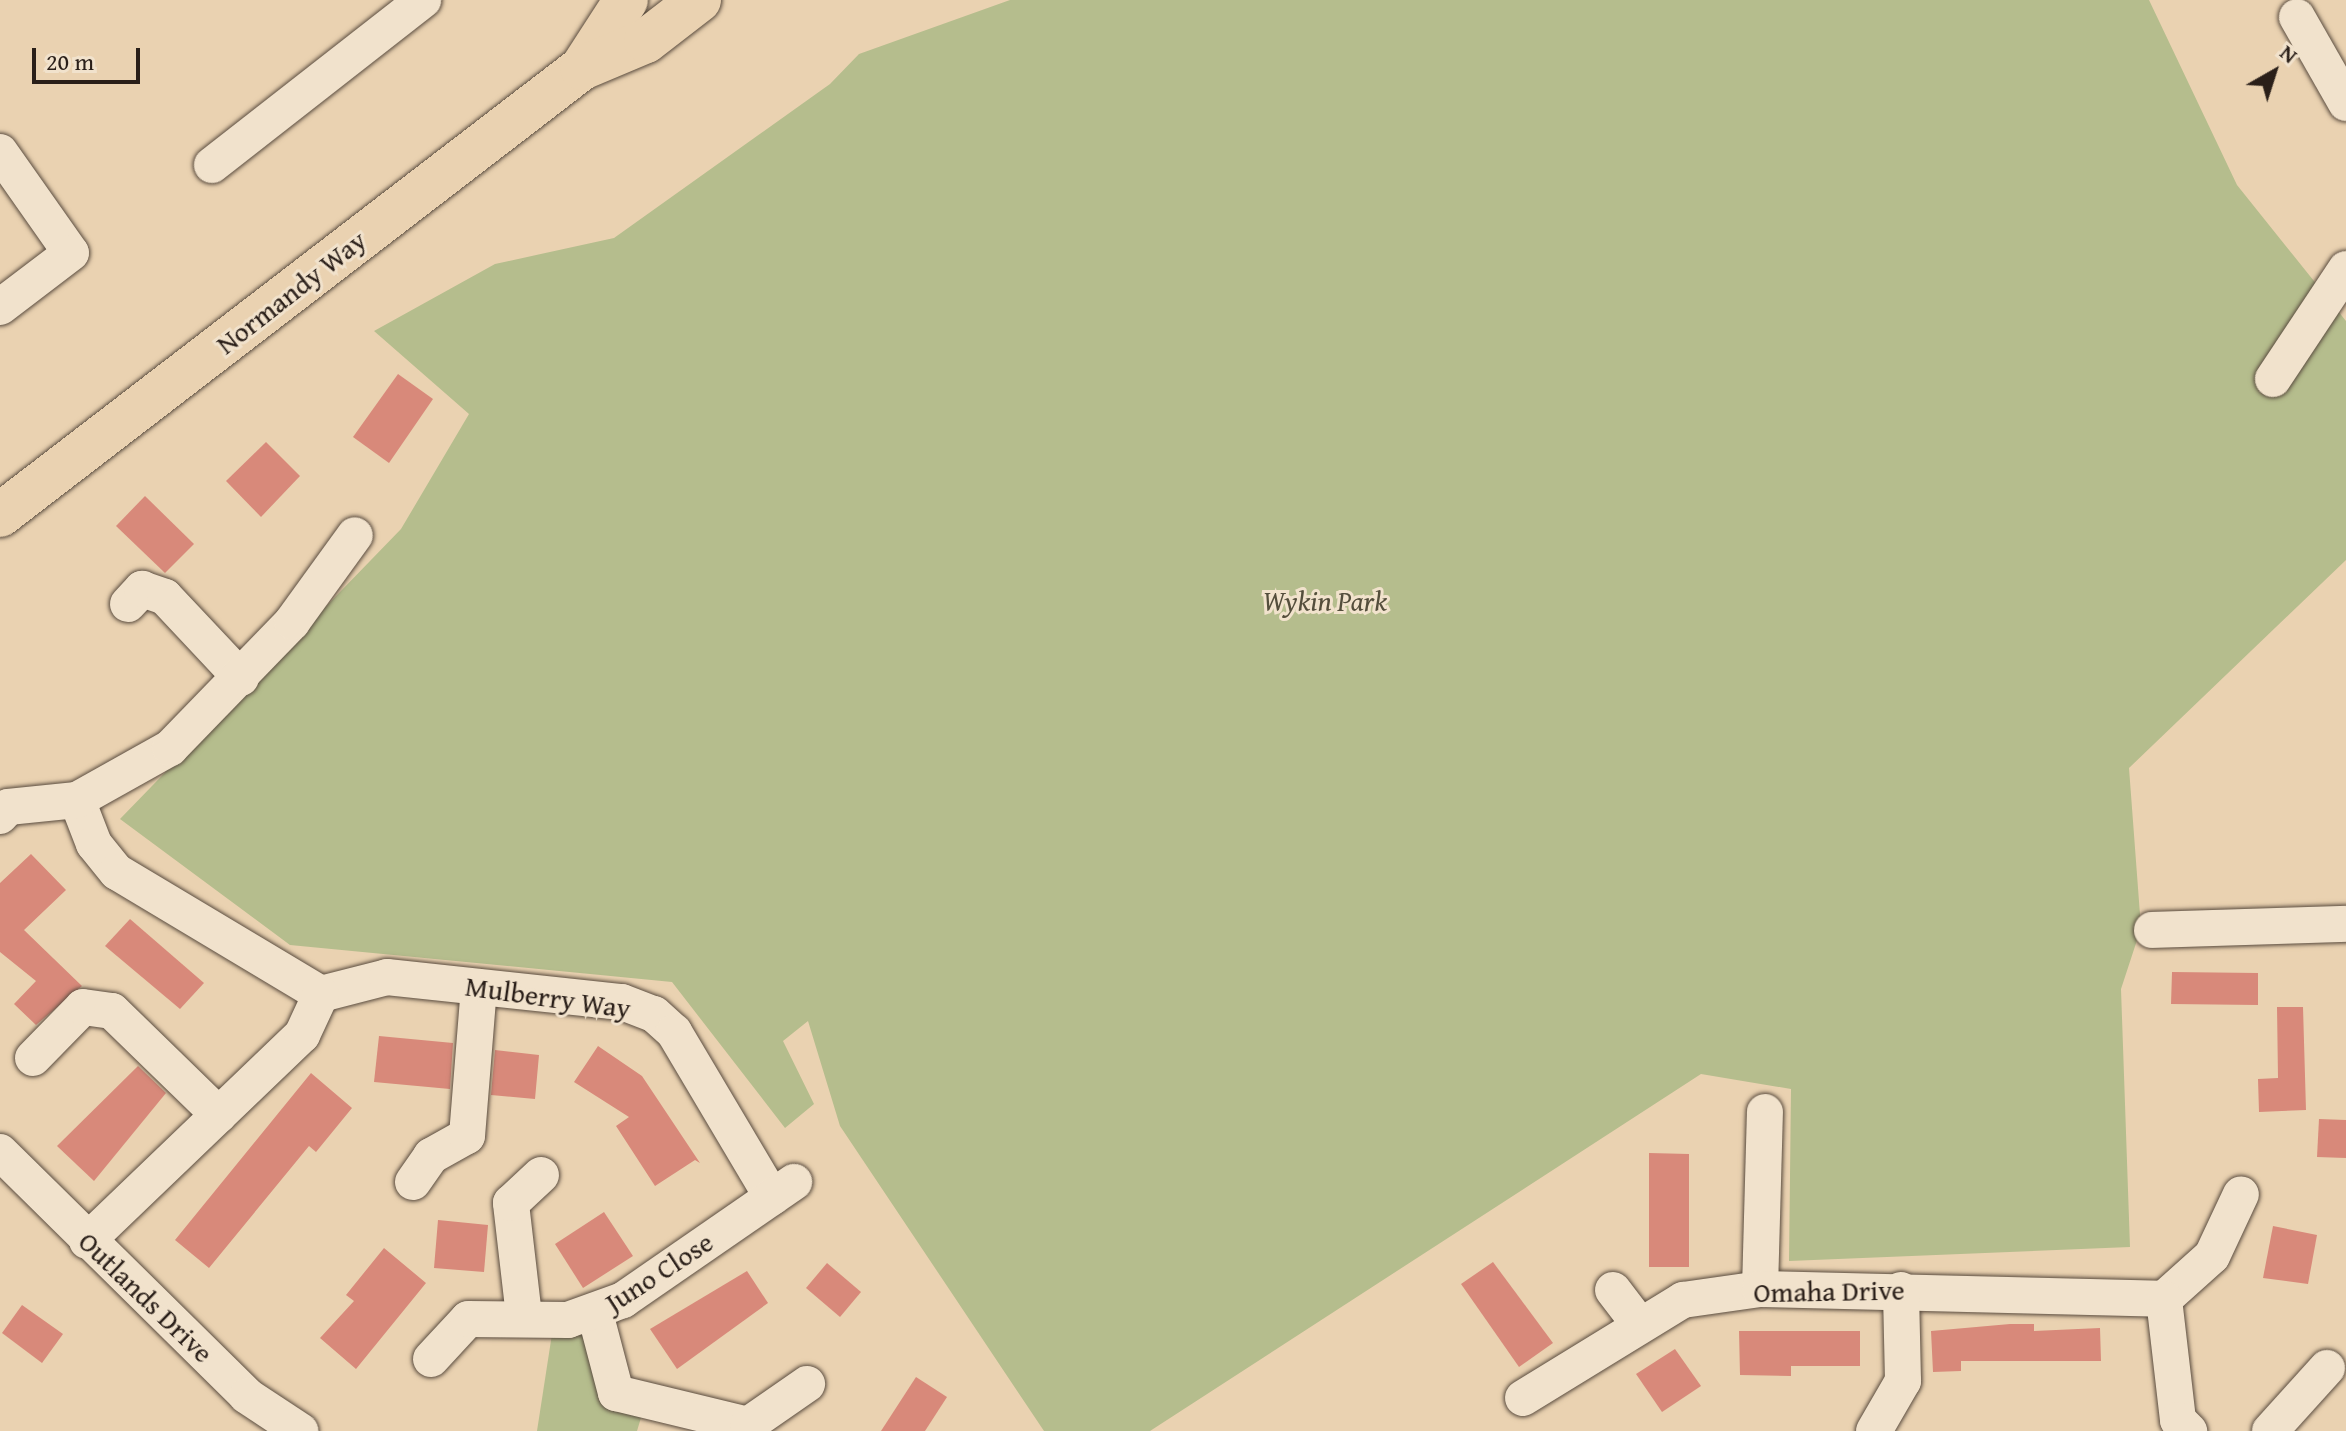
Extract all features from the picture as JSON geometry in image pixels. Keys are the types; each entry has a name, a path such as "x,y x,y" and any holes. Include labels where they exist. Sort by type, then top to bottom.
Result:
{"main road":[{"name":"Normandy Way","path":"582,68 626,0"},
{"name":"Normandy Way","path":"0,515 582,68 646,41 699,0"}],"street":[{"path":"212,165 419,3"},
{"path":"2297,17 2346,103"},
{"path":"0,152 71,253 0,307"},
{"path":"2273,379 2346,269"},
{"path":"3,804 77,800 170,748 292,622 355,535"},
{"path":"128,604 142,589 165,597 241,678"},
{"path":"77,800 94,844 117,872 321,994 302,1035 87,1241"},
{"path":"2152,930 2346,924"},
{"name":"Mulberry Way","path":"321,994 387,977 622,1002 654,1014 674,1032 783,1189"},
{"path":"413,1182 431,1156 467,1136 479,987"},
{"path":"33,1058 83,1007 112,1011 219,1115"},
{"path":"1760,1289 1765,1112"},
{"name":"Outlands Drive","path":"0,1152 247,1396 300,1431"},
{"path":"524,1316 511,1203 541,1175"},
{"name":"Juno Close","path":"431,1359 468,1319 524,1316 568,1320 595,1313 783,1189"},
{"path":"2189,1431 2178,1420 2164,1299 2212,1256 2241,1194"},
{"name":"Omaha Drive","path":"1523,1398 1639,1324 1683,1300 1760,1289 1901,1290 2164,1299"},
{"path":"1613,1290 1639,1324"},
{"path":"1874,1431 1903,1381 1901,1290"},
{"path":"595,1313 616,1393 748,1425 807,1384"},
{"path":"2270,1431 2327,1368"}],"green space":[{"name":"Wykin Park","path":"1010,0 2149,0 2237,185 2346,321 2346,560 2129,768 2141,928 2121,989 2130,1247 1789,1261 1791,1089 1701,1074 1150,1431 1044,1431 840,1126 808,1021 783,1041 814,1104 785,1128 672,982 290,945 120,819 401,529 469,414 374,331 495,264 614,238 830,84 859,54"},
{"path":"582,1326 646,1401 637,1431 537,1431 552,1334"}],"building":[{"path":"398,374 433,399 389,463 353,437"},
{"path":"266,442 300,476 261,517 226,481"},
{"path":"145,496 194,544 165,573 116,526"},
{"path":"31,854 66,890 24,930 82,986 36,1025 14,1004 36,981 0,952 0,883"},
{"path":"130,919 204,983 180,1009 105,946"},
{"path":"2172,972 2258,973 2258,1005 2171,1004"},
{"path":"2277,1007 2303,1007 2306,1110 2259,1112 2258,1079 2278,1078"},
{"path":"379,1036 453,1043 450,1089 374,1082"},
{"path":"598,1046 642,1076 700,1163 695,1160 655,1186 616,1126 629,1117 574,1082"},
{"path":"495,1050 539,1055 535,1099 491,1095"},
{"path":"138,1066 166,1093 94,1181 57,1146"},
{"path":"311,1073 352,1108 316,1152 309,1146 209,1268 175,1240"},
{"path":"2319,1119 2346,1120 2346,1158 2317,1157"},
{"path":"1649,1153 1689,1154 1689,1267 1649,1267"},
{"path":"604,1212 633,1256 583,1288 555,1244"},
{"path":"438,1220 488,1225 484,1272 434,1268"},
{"path":"2273,1226 2317,1235 2308,1284 2263,1278"},
{"path":"384,1248 426,1283 356,1369 320,1338 354,1301 346,1295"},
{"path":"1493,1262 1553,1343 1519,1367 1461,1284"},
{"path":"827,1263 861,1292 840,1317 806,1288"},
{"path":"747,1271 768,1303 677,1369 650,1329"},
{"path":"22,1305 63,1334 42,1363 2,1333"},
{"path":"2034,1324 2034,1331 2100,1328 2101,1361 1961,1361 1961,1371 1933,1372 1931,1331"},
{"path":"1739,1331 1860,1331 1860,1366 1791,1366 1791,1376 1740,1375"},
{"path":"1675,1349 1701,1386 1662,1412 1636,1374"},
{"path":"916,1377 947,1397 925,1431 881,1431"}]}
